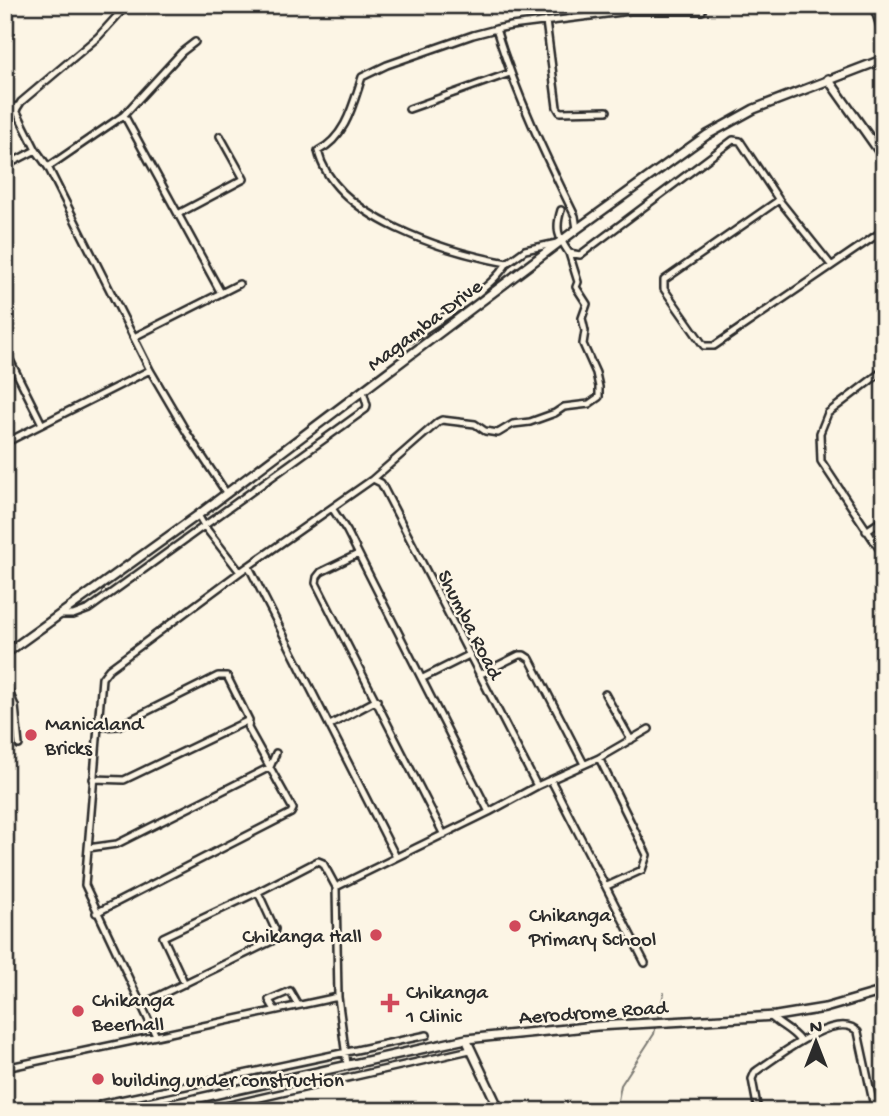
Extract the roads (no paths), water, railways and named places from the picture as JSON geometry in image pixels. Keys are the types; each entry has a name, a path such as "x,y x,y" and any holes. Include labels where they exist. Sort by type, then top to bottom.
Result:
{"street":[{"path":"5,110 17,106 98,37 127,5"},
{"path":"873,5 884,39"},
{"path":"507,263 478,258 396,229 362,209 330,178 321,163 318,151 339,133 352,111 362,77 387,65 473,34 496,29 630,11 702,11"},
{"path":"546,21 557,107 561,112 607,111"},
{"path":"496,29 510,73 575,216 577,229"},
{"path":"48,167 124,115 182,52 195,42"},
{"name":"Magamba Drive","path":"5,654 227,494 577,229 707,135 754,109 884,59"},
{"path":"409,109 510,73"},
{"path":"828,79 884,158"},
{"path":"17,106 16,110 36,150 48,167 150,370 227,494"},
{"path":"124,115 221,293"},
{"path":"178,214 244,179 220,136"},
{"path":"569,253 580,255 733,140 740,141 779,200 831,265"},
{"path":"5,166 36,150"},
{"path":"779,200 664,279 664,289 700,344 714,346 884,230"},
{"path":"156,1036 96,914 85,885 102,678 109,669 240,572 373,479 428,428 442,420 475,424 485,431 498,433 513,424 530,422 564,407 589,404 599,397 596,373 583,344 585,331 582,318 587,304 576,287 578,282 569,253 561,242 557,227 561,210"},
{"path":"411,339 477,292 525,250 561,242"},
{"path":"134,337 239,284"},
{"path":"5,351 43,424"},
{"path":"5,443 150,370"},
{"path":"884,370 828,413 820,433 821,461 884,556"},
{"path":"59,615 73,615 89,609 366,409 363,391"},
{"name":"Shumba Road","path":"373,479 381,483 537,786"},
{"path":"332,508 347,531 423,678 489,812"},
{"path":"198,515 240,572"},
{"path":"866,531 884,519"},
{"path":"358,554 321,572 316,583 444,835"},
{"path":"249,567 396,857"},
{"path":"423,678 469,655"},
{"path":"479,675 519,655 530,659 584,764"},
{"path":"96,914 291,813 292,804 248,728 249,720 227,676 222,675 118,726 97,727"},
{"path":"5,682 15,706 19,745"},
{"path":"605,694 631,740"},
{"path":"330,725 377,700"},
{"path":"93,779 124,780 249,720"},
{"path":"336,887 537,786 599,758 649,729"},
{"path":"88,848 117,844 270,767 276,753"},
{"path":"599,758 647,855 642,870 607,886"},
{"path":"551,780 645,963"},
{"path":"185,984 163,937 318,861 323,863 336,887 338,998 347,1064"},
{"path":"142,1004 272,941 275,929 258,892"},
{"path":"275,1010 268,1000 290,991 298,1005"},
{"name":"Aerodrome Road","path":"141,1111 466,1039 770,1016 825,1008 884,991"},
{"path":"5,1068 338,998"},
{"path":"770,1016 799,1040"},
{"path":"758,1111 752,1079 755,1072 799,1040 844,1024 854,1027 858,1032 875,1109 836,1111"},
{"path":"100,1111 101,1104 427,1035"},
{"path":"466,1039 500,1111"},
{"path":"203,1111 470,1050"}],"waterway":[{"path":"658,1019 664,993"},
{"path":"616,1111 621,1085 654,1034 656,1024"}],"place":[{"name":"Manicaland Bricks","path":"31,735"},
{"name":"Chikanga Primary School","path":"515,926"},
{"name":"Chikanga Hall","path":"376,935"},
{"name":"Chikanga 1 Clinic","path":"390,1003"},
{"name":"Chikanga Beerhall","path":"78,1011"},
{"name":"building under construction","path":"98,1079"}]}
